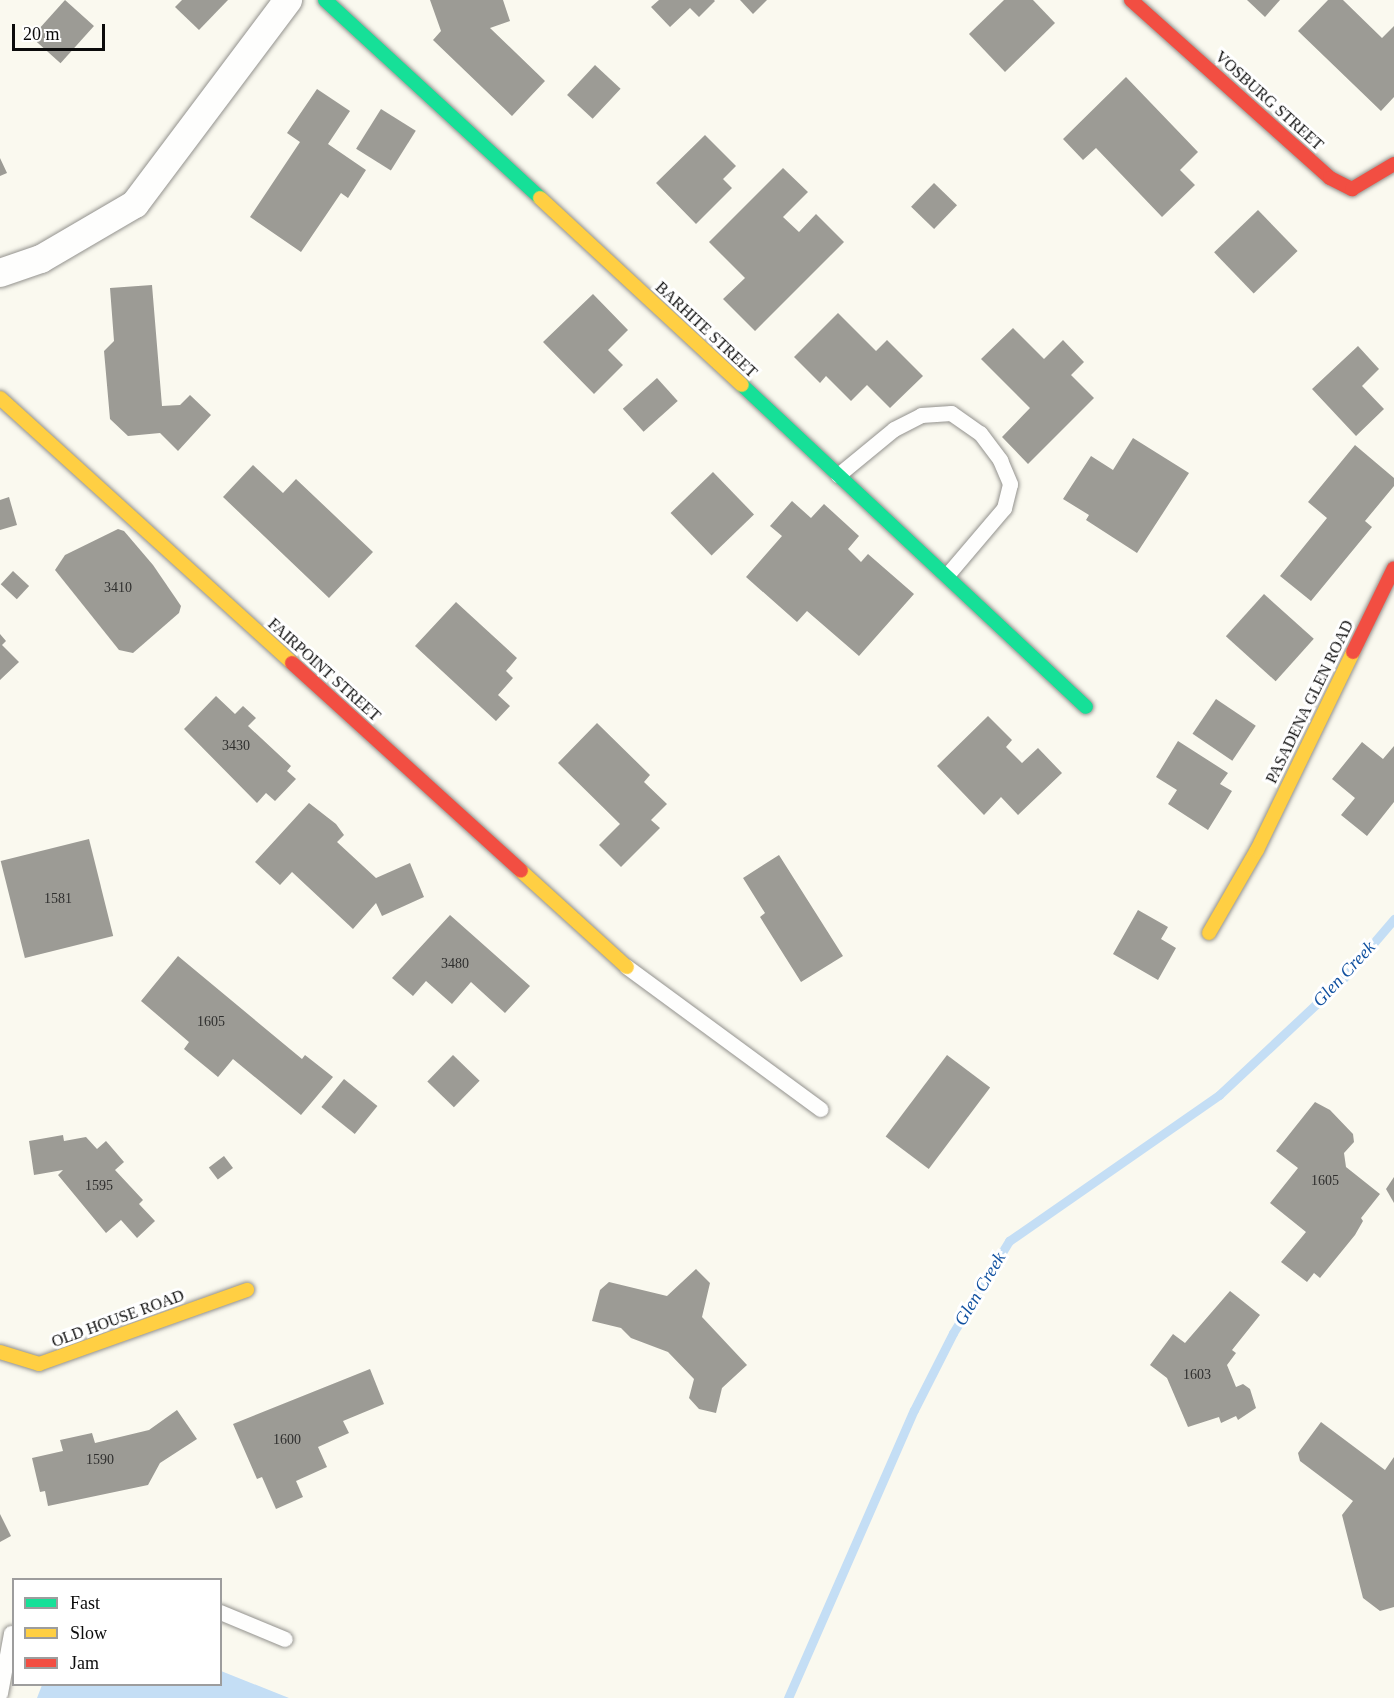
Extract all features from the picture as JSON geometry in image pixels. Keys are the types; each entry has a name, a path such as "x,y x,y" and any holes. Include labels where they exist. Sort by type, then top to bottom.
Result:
{"street":[{"path":"0,273 41,259 135,204 288,0"},
{"name":"BARHITE STREET","path":"325,0 1066,684 1086,707"},
{"name":"VOSBURG STREET","path":"1131,0 1330,178 1352,189 1394,164"},
{"name":"FAIRPOINT STREET","path":"0,398 627,967"},
{"name":"PASADENA GLEN ROAD","path":"1209,933 1257,850 1394,568"},
{"name":"OLD HOUSE ROAD","path":"0,1352 39,1364 247,1290"}],"lane":[{"path":"838,475 894,429 921,415 951,413 980,433 1000,460 1010,484 1004,508 947,575"},
{"path":"627,967 820,1109"},
{"path":"222,1613 285,1639"},
{"path":"0,1693 8,1635"}],"water":[{"path":"222,1671 289,1698 37,1698 42,1686 222,1686"}],"building":[{"path":"65,0 94,26 61,63 32,37"},
{"path":"182,0 228,0 199,30 175,7"},
{"path":"430,0 503,0 510,21 490,28 545,81 512,116 433,40 441,31"},
{"path":"659,0 715,1 699,17 690,8 670,27 651,7"},
{"path":"740,0 767,0 753,14"},
{"path":"1004,0 1033,0 1055,23 1005,72 969,34"},
{"path":"1247,0 1280,0 1265,17"},
{"path":"1328,0 1343,0 1382,38 1394,26 1394,97 1381,111 1298,31"},
{"path":"595,65 621,89 593,119 567,95"},
{"path":"1126,77 1198,152 1180,170 1195,185 1162,217 1096,148 1083,160 1063,139"},
{"path":"317,89 350,111 328,144 366,170 348,198 341,193 301,252 250,217 300,142 287,133"},
{"path":"381,109 416,131 391,171 356,149"},
{"path":"705,135 736,166 723,179 732,188 696,224 656,183"},
{"path":"0,158 7,173 0,176"},
{"path":"783,168 808,192 783,217 799,232 816,214 844,242 755,331 723,299 745,278 709,242"},
{"path":"934,183 957,205 934,229 911,207"},
{"path":"1258,210 1298,251 1254,293 1214,252"},
{"path":"152,285 162,406 180,405 190,395 211,415 178,451 160,433 128,436 110,419 104,351 114,341 110,288"},
{"path":"593,294 628,330 608,350 623,365 594,394 543,342"},
{"path":"838,313 876,351 887,340 923,376 890,408 867,385 851,401 826,376 820,383 794,357"},
{"path":"1013,328 1044,359 1063,340 1084,362 1071,375 1094,398 1028,464 1002,437 1030,408 981,359"},
{"path":"1358,346 1379,369 1362,386 1384,409 1356,436 1312,389"},
{"path":"657,378 678,401 644,432 623,409"},
{"path":"1133,438 1189,473 1137,553 1086,520 1089,515 1063,499 1091,456 1113,470"},
{"path":"1355,445 1394,478 1394,486 1365,521 1372,527 1311,601 1280,576 1327,518 1308,502"},
{"path":"253,465 283,493 296,479 373,552 329,598 223,497"},
{"path":"713,472 754,514 712,555 671,513"},
{"path":"9,497 17,525 0,530 0,500"},
{"path":"792,501 811,518 824,504 859,536 848,549 861,562 868,554 914,594 859,656 807,611 797,622 746,577 782,536 770,526"},
{"path":"118,529 124,531 153,565 181,606 179,613 133,653 119,650 55,570 65,555"},
{"path":"13,571 29,586 17,599 1,584"},
{"path":"1264,594 1314,639 1276,681 1226,636"},
{"path":"456,602 517,658 506,671 513,678 498,695 510,706 496,721 415,646"},
{"path":"0,634 6,641 2,645 19,662 0,680"},
{"path":"216,696 235,714 243,706 256,718 248,726 291,766 287,771 296,779 275,801 266,793 257,803 184,729"},
{"path":"1216,699 1256,726 1232,761 1193,734"},
{"path":"988,716 1012,740 1006,747 1022,763 1038,748 1062,773 1018,815 1001,797 984,815 937,766"},
{"path":"597,723 650,775 644,782 667,804 651,820 660,828 621,867 599,845 620,824 558,763"},
{"path":"1178,741 1228,773 1220,784 1232,791 1208,830 1168,804 1177,790 1156,777"},
{"path":"1362,742 1383,759 1394,746 1394,802 1367,836 1341,815 1355,798 1332,779"},
{"path":"309,803 336,824 344,835 337,842 376,878 410,863 424,897 382,916 376,903 353,929 292,872 280,885 255,862"},
{"path":"89,839 113,936 25,958 1,861"},
{"path":"779,855 843,956 801,982 760,917 765,913 743,878"},
{"path":"1138,910 1168,927 1161,939 1176,948 1158,980 1113,954"},
{"path":"450,915 530,986 505,1013 471,982 452,1004 426,981 413,996 392,978"},
{"path":"178,956 302,1059 305,1055 333,1077 301,1115 233,1059 218,1077 184,1049 189,1042 141,1001"},
{"path":"453,1055 480,1081 454,1107 427,1082"},
{"path":"947,1055 990,1087 929,1169 886,1136"},
{"path":"344,1079 377,1106 355,1134 321,1107"},
{"path":"1315,1102 1330,1110 1353,1134 1354,1142 1344,1153 1346,1167 1380,1194 1361,1218 1363,1221 1355,1235 1320,1278 1314,1273 1307,1282 1281,1262 1306,1232 1270,1203 1298,1168 1276,1151"},
{"path":"63,1135 64,1141 86,1137 97,1149 106,1141 124,1162 115,1170 143,1200 139,1204 155,1221 137,1238 121,1220 106,1233 58,1175 63,1170 34,1175 29,1141"},
{"path":"224,1156 233,1168 218,1179 209,1167"},
{"path":"1394,1177 1394,1203 1386,1189"},
{"path":"696,1269 710,1283 702,1317 747,1365 722,1388 716,1413 699,1409 689,1398 694,1379 668,1352 631,1338 621,1328 592,1321 600,1290 609,1282 667,1296"},
{"path":"1230,1291 1260,1315 1232,1350 1236,1353 1227,1365 1236,1387 1243,1384 1250,1389 1256,1408 1238,1420 1236,1416 1221,1423 1219,1417 1188,1427 1167,1378 1150,1365 1173,1334 1185,1343"},
{"path":"370,1369 384,1404 343,1421 349,1433 318,1447 327,1467 296,1481 303,1497 276,1509 262,1477 257,1479 233,1424"},
{"path":"177,1410 197,1439 160,1463 148,1485 48,1506 45,1491 40,1492 32,1458 63,1451 60,1440 92,1433 95,1443 149,1430"},
{"path":"1321,1422 1385,1470 1394,1457 1394,1607 1380,1611 1363,1598 1342,1515 1353,1501 1300,1461 1298,1453"},
{"path":"0,1514 11,1536 0,1542"}],"waterway":[{"name":"Glen Creek","path":"788,1698 914,1410 953,1333 1009,1241 1219,1095 1341,981 1394,919"}],"traffic: fast":[{"path":"325,0 540,198"},
{"path":"742,385 1086,707"}],"traffic: slow":[{"path":"540,198 742,385"},
{"path":"0,398 292,663"},
{"path":"1209,933 1257,850 1353,652"},
{"path":"521,871 627,967"},
{"path":"0,1352 39,1364 247,1290"}],"traffic: jam":[{"path":"1131,0 1330,178 1352,189 1394,164"},
{"path":"1353,652 1394,568"},
{"path":"292,663 521,871"}]}
